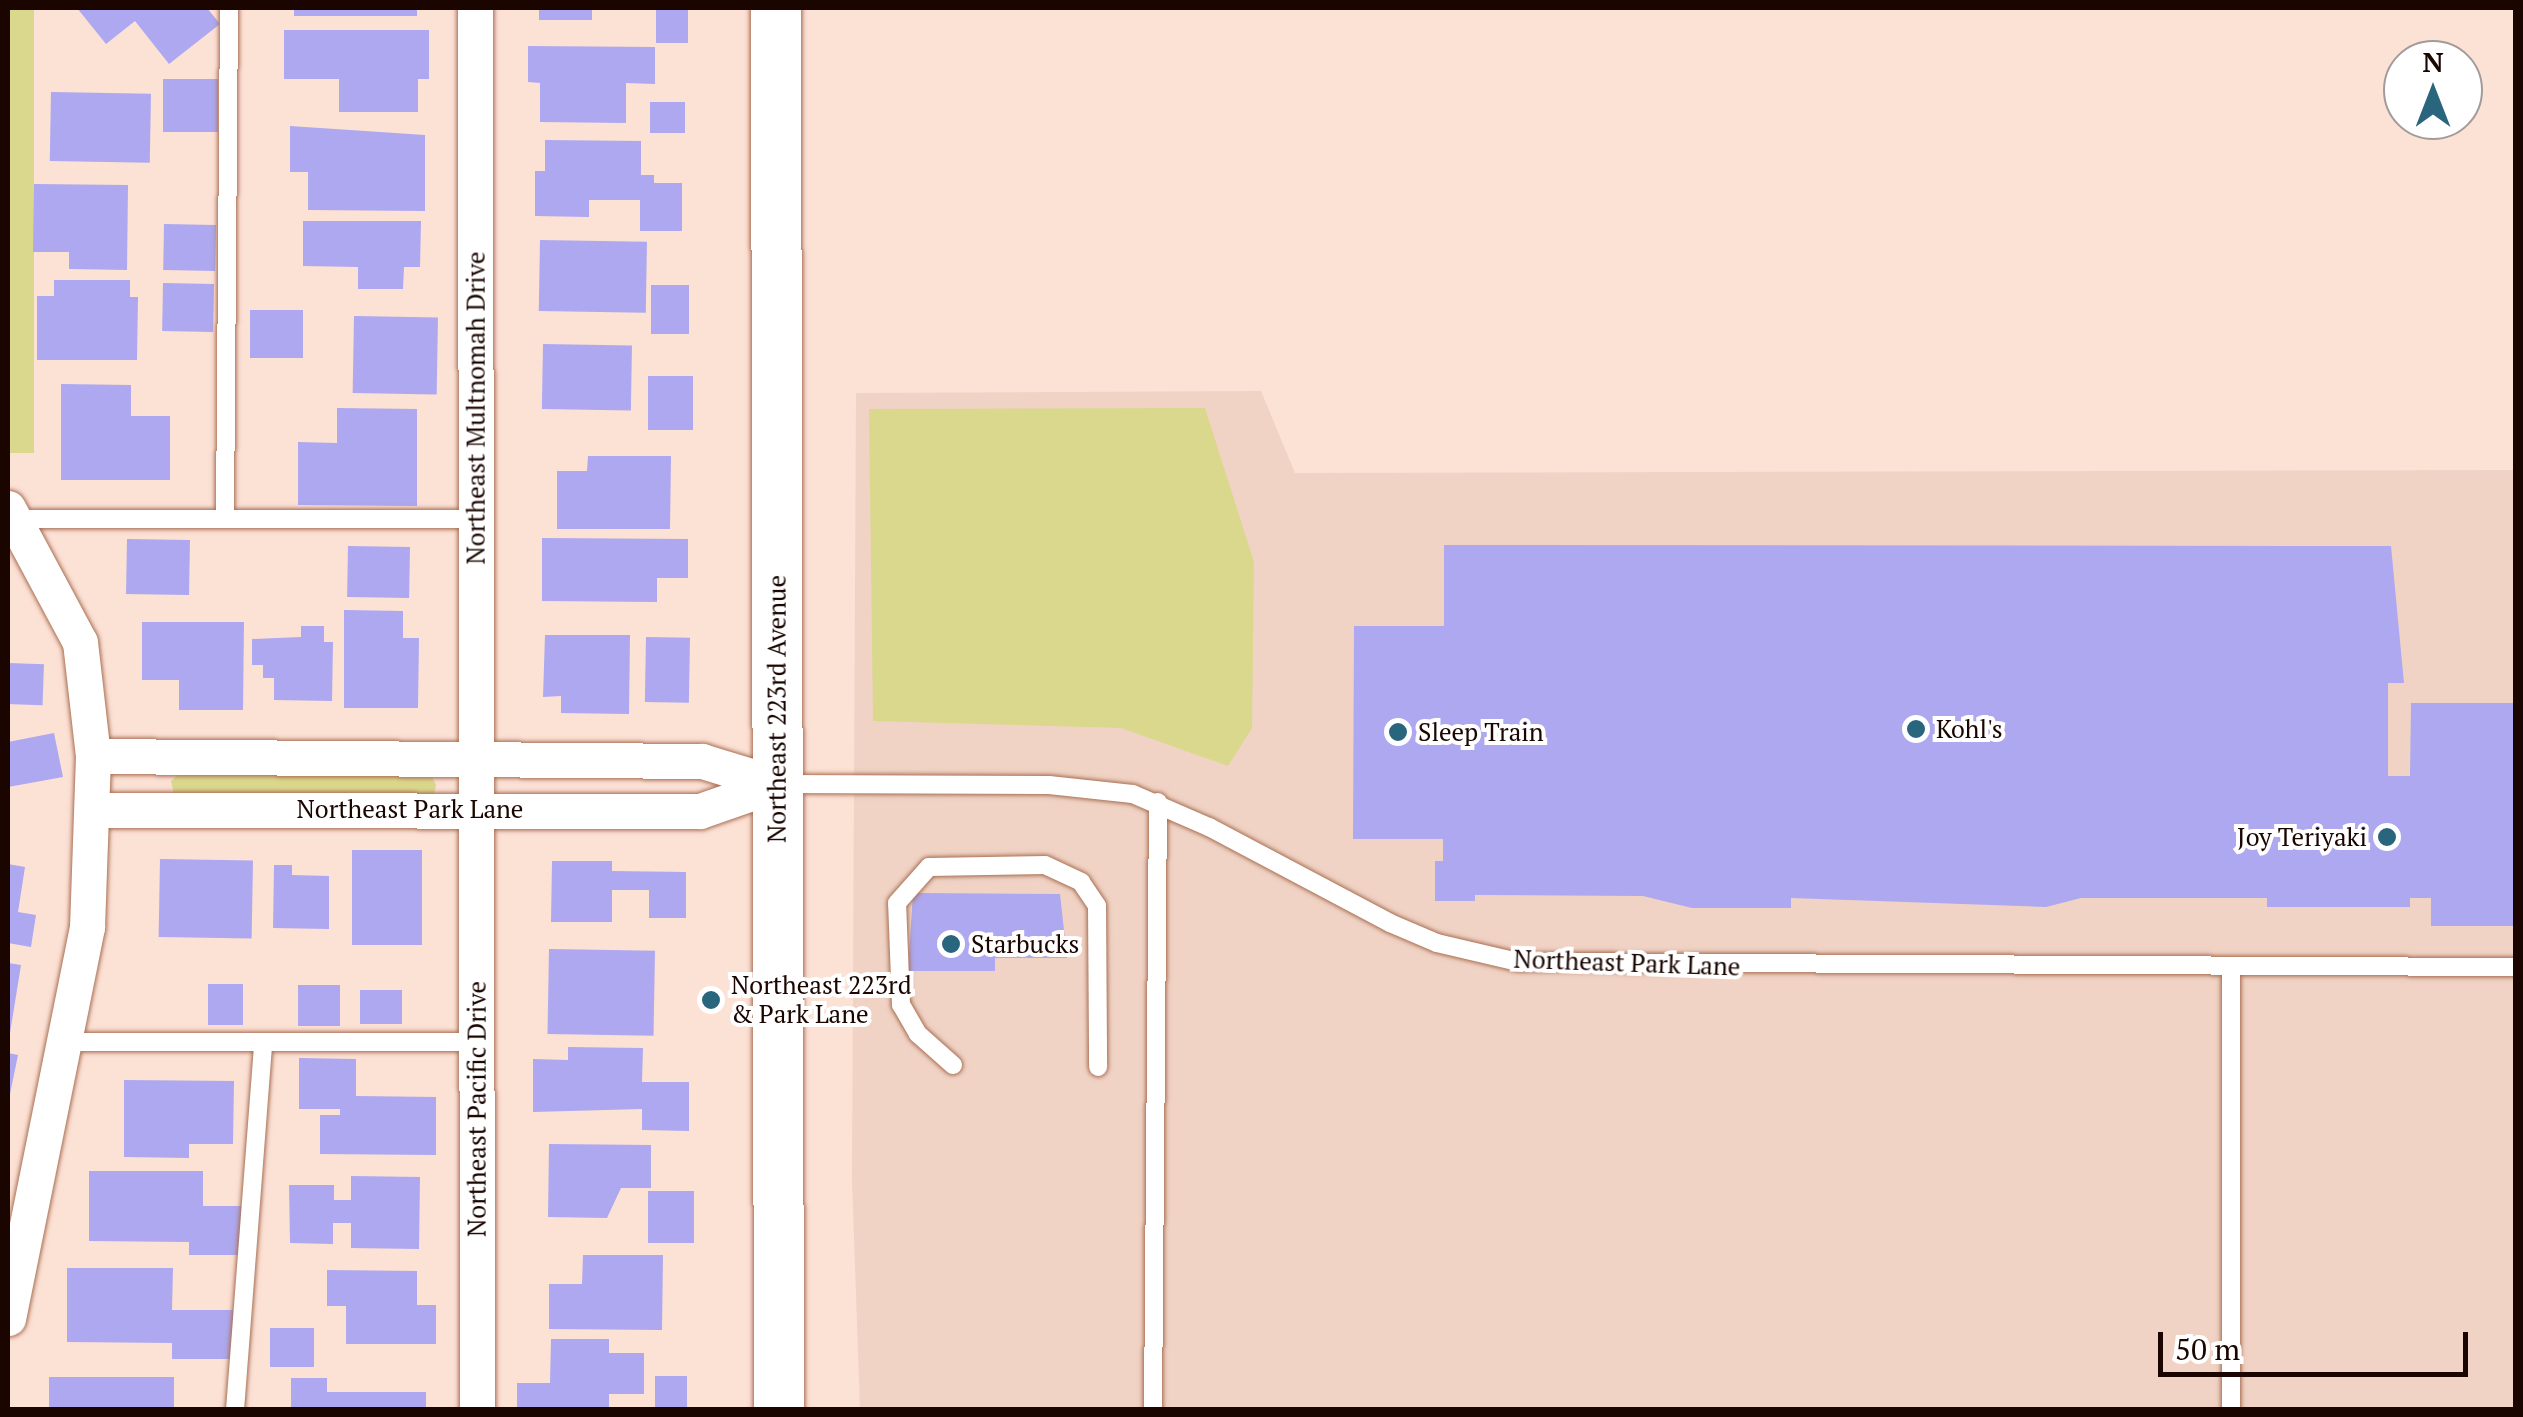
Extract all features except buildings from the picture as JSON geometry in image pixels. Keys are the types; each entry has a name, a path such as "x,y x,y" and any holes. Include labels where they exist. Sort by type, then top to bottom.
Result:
{"main road":[{"name":"Northeast 223rd Avenue","path":"776,8 779,1410"}],"street":[{"name":"Northeast Multnomah Drive","path":"475,8 478,808"},
{"path":"8,1318 87,928 93,810 93,756 80,642 12,513"},
{"name":"Northeast Park Lane","path":"93,756 477,756 702,762 777,784"},
{"name":"Northeast Park Lane","path":"93,810 700,811 777,784"},
{"name":"Northeast Pacific Drive","path":"476,1410 478,808"}],"lane":[{"path":"225,517 229,8"},
{"path":"12,513 476,519"},
{"name":"Northeast Park Lane","path":"777,784 1085,787 1158,802 1390,922 1437,942 1518,962 2231,969 2516,967"},
{"path":"1153,1410 1158,802"},
{"path":"953,1065 918,1034 901,1004 897,902 930,868 1045,865 1081,882 1097,906 1098,1066"},
{"path":"2231,969 2231,1410"},
{"path":"65,1042 477,1042"},
{"path":"235,1410 263,1042"}],"shaded area":[{"path":"8,8 34,8 34,453 8,453"},
{"path":"1261,391 1295,473 2515,470 2515,1409 860,1409 852,1180 856,393"},
{"path":"1205,408 1254,562 1252,728 1228,766 1121,728 873,721 869,409"},
{"path":"180,773 431,775 436,785 434,794 174,794 171,781"}],"place":[{"name":"Kohl's","path":"1916,729"},
{"name":"Sleep Train","path":"1398,732"},
{"name":"Joy Teriyaki","path":"2387,837"},
{"name":"Starbucks","path":"951,944"},
{"name":"Northeast 223rd & Park Lane","path":"711,1000"}]}
